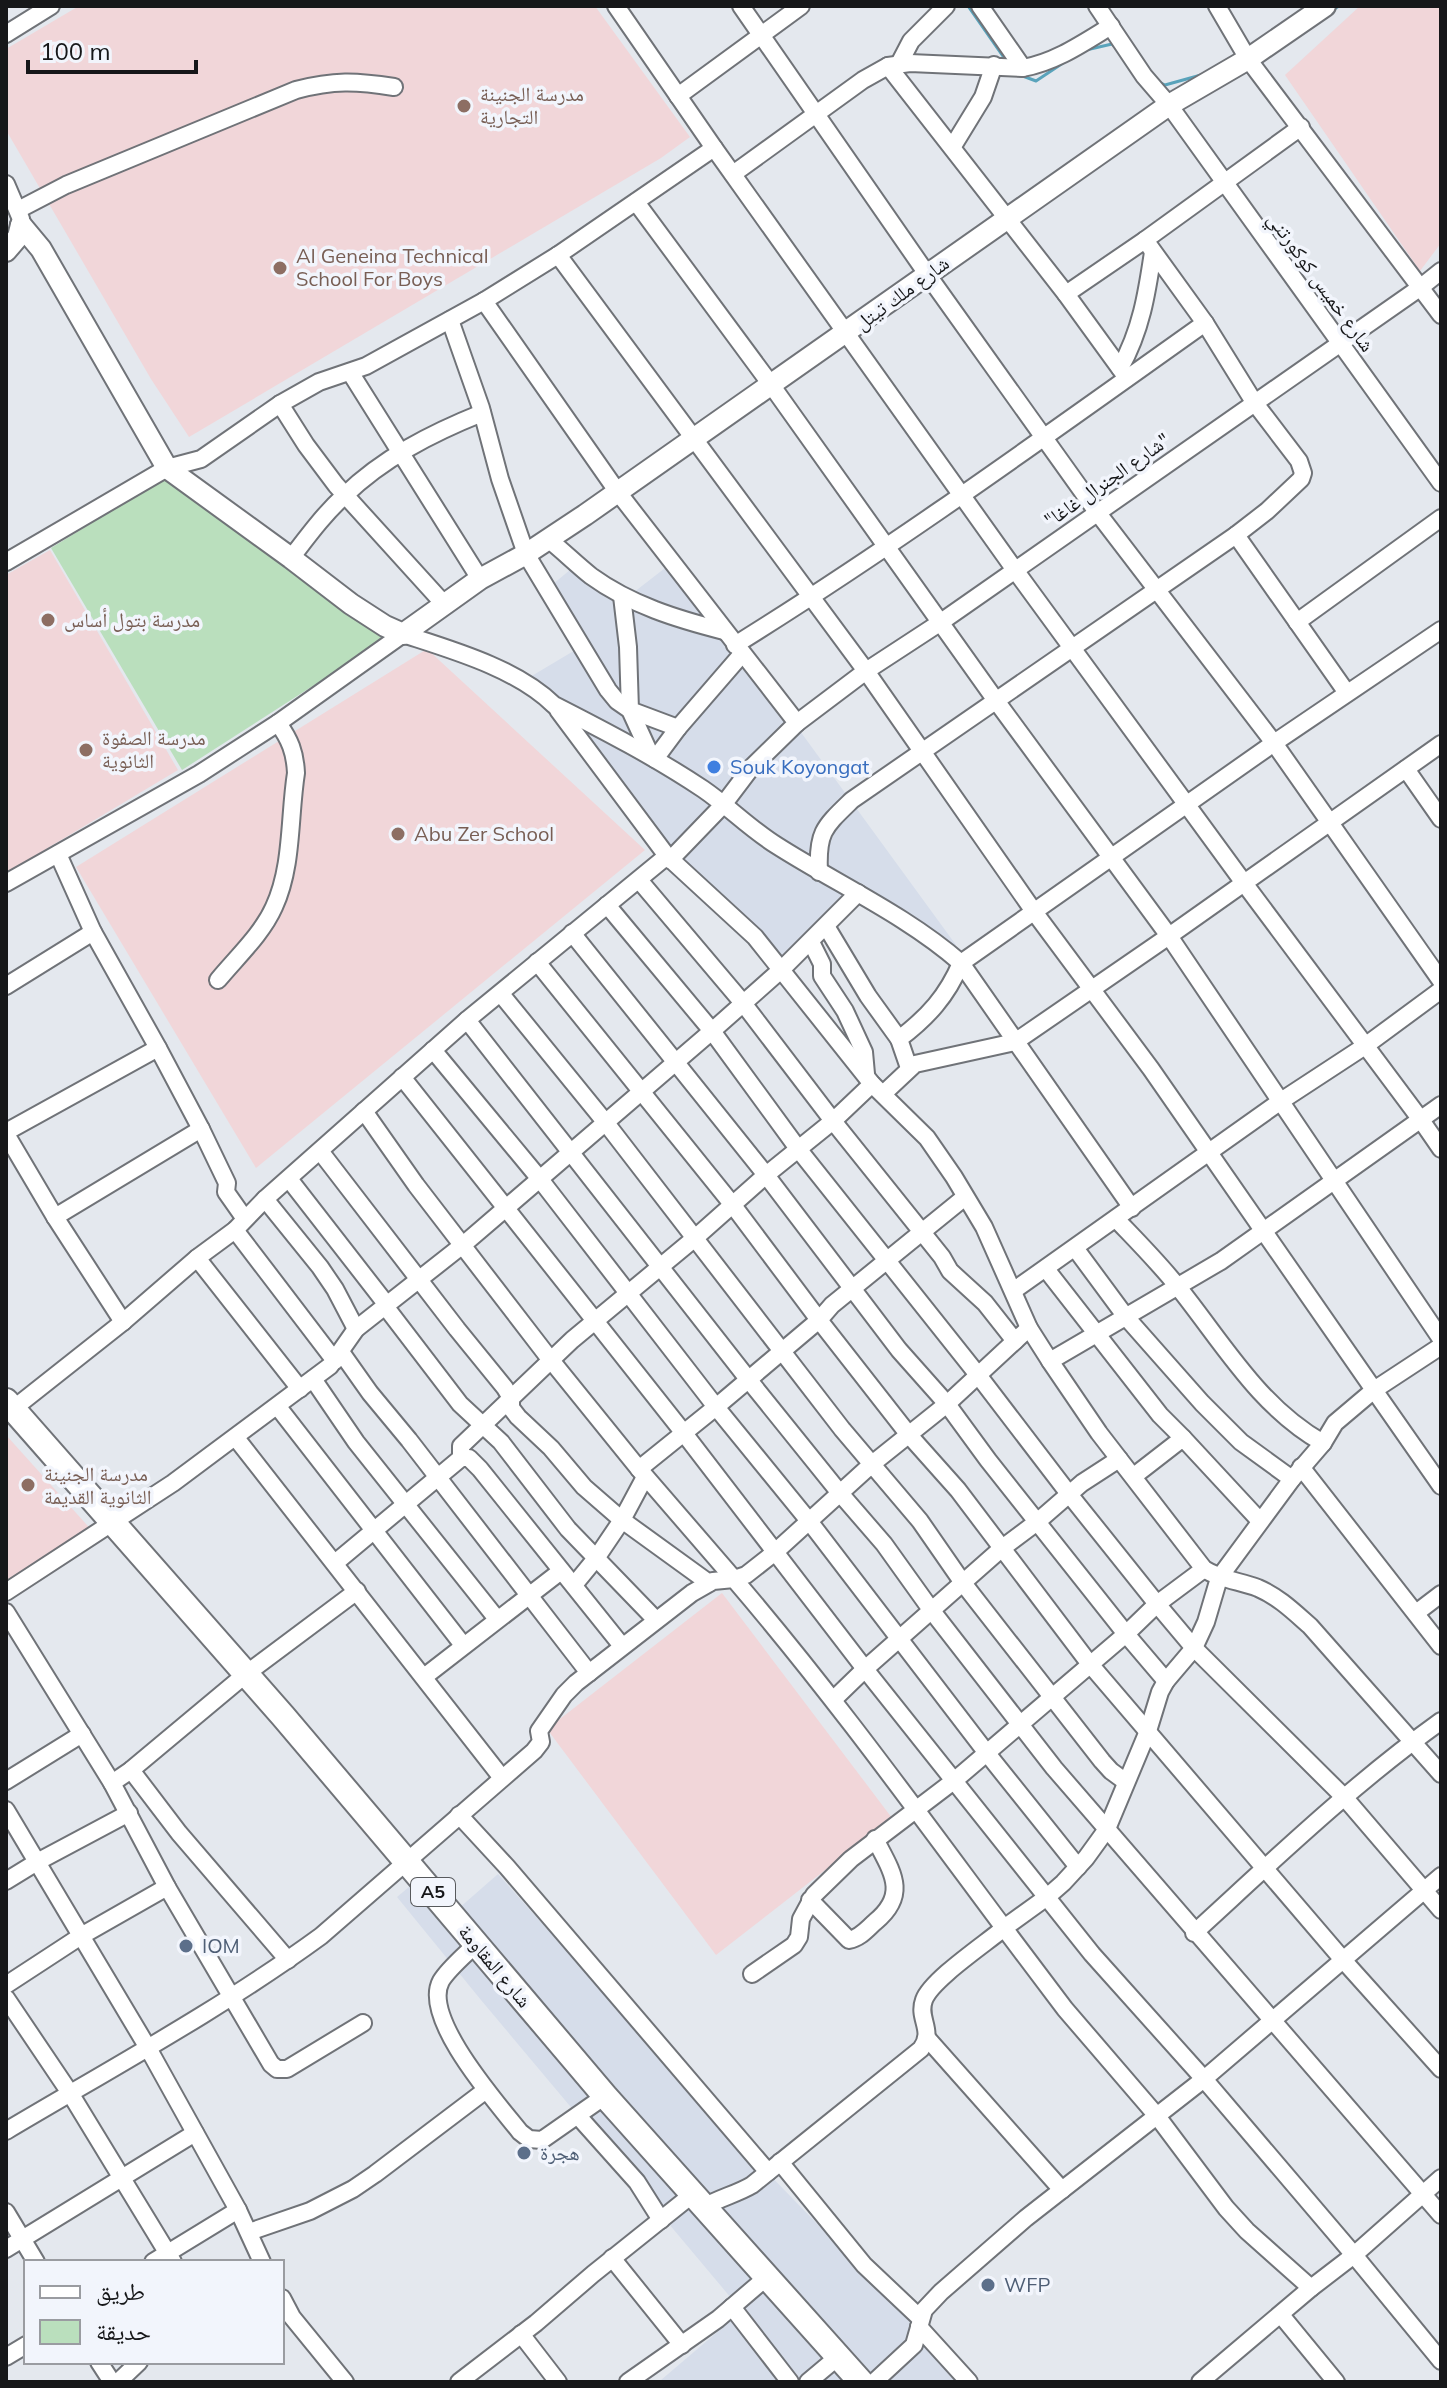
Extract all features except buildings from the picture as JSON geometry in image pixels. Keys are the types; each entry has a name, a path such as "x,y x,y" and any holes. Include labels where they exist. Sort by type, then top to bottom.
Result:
{"highway":[{"name":"شارع المقاومة","path":"9,1405 246,1674 605,2096 861,2382"}],"main road":[{"name":"شارع ملك تيتل","path":"403,634 480,579 526,554 772,386 1169,105 1248,59 1325,6"},
{"path":"6,251 18,237 20,217"},
{"path":"20,217 167,468 351,604 403,634"}],"street":[{"path":"741,6 1097,512 1274,743 1441,981"},
{"path":"678,96 801,6"},
{"path":"894,65 911,41 946,6"},
{"path":"980,6 1023,68"},
{"name":"شارع خميس كوكورتني","path":"1097,6 1144,76 1169,105 1441,483"},
{"path":"1217,6 1248,59 1441,315"},
{"path":"6,34 40,9"},
{"path":"624,9 714,148 1015,570 1441,1149"},
{"path":"733,174 863,80 894,65 1023,68 1040,65 1111,26"},
{"path":"894,65 1006,220 1066,294 1123,373"},
{"path":"953,146 983,97 994,65"},
{"path":"6,184 20,217 66,185 296,90 323,83 350,81 394,87"},
{"path":"1066,294 1149,246 1225,183 1301,127"},
{"path":"6,562 167,468 201,459 280,404 319,382 366,366 484,301 558,255 714,148"},
{"path":"636,202 1169,936 1441,1339"},
{"path":"819,872 818,845 826,827 852,800 1157,592 1236,535 1298,483 1303,473 1299,461 1254,402 1205,323 1149,246"},
{"path":"1123,373 1145,307 1149,246"},
{"path":"558,255 866,671 1035,913 1151,1069 1441,1486"},
{"name":"\"شارع الجنرال غاغا\"","path":"9,1405 123,1322 240,1224 467,1020 669,858 723,805 751,768 797,723 866,671 941,622 1441,271"},
{"path":"484,301 625,485 738,650 797,723"},
{"path":"450,320 526,554 617,701 630,710 678,728"},
{"path":"653,757 738,650 963,494 1123,373 1205,323"},
{"path":"350,372 480,579"},
{"path":"280,404 344,495 444,604"},
{"path":"291,558 344,495 399,453 447,427 482,413"},
{"path":"1297,622 1441,518"},
{"path":"1236,535 1347,693"},
{"path":"548,539 590,575 622,596 660,613 724,631"},
{"path":"622,596 628,647 630,710 653,757"},
{"path":"6,883 199,774 278,723 403,634 474,657 542,693 669,858 736,918 782,969 874,1085 927,1138 992,1243 1029,1328 1050,1361 1079,1406 1204,1569 1219,1578 1256,1587 1286,1604 1310,1626 1441,1774"},
{"path":"899,1039 951,987 961,963 1274,743 1436,634 1441,652"},
{"path":"554,705 653,757 706,791 755,831 858,893 942,947 961,963 1132,1208"},
{"path":"218,980 263,925 274,907 282,884 296,773 294,749 278,723"},
{"path":"461,1458 461,1446 594,1321 874,1085 921,1062 1015,1042 1441,744"},
{"path":"1406,769 1441,819"},
{"path":"58,854 93,932 201,1129 227,1183 226,1192 240,1224 338,1356 437,1477 589,1673"},
{"path":"639,880 743,1003 950,1271 985,1303 1015,1341"},
{"path":"6,1592 173,1483 307,1384 338,1356 356,1329 464,1244 643,1091 782,969 858,893"},
{"path":"607,905 712,1031 799,1150 1157,1604 1194,1648 1345,1798 1441,1910"},
{"path":"826,926 868,996 899,1039 909,1068"},
{"path":"6,986 93,932"},
{"path":"572,933 766,1175 899,1350 947,1404 1037,1522 1166,1681"},
{"path":"811,942 822,964 822,976 845,1011 864,1052 874,1085"},
{"path":"537,962 732,1204 909,1435 958,1490 1089,1663 1344,1961 1441,2069"},
{"path":"1013,1291 1441,990"},
{"path":"501,994 606,1123 842,1429 920,1521 963,1583 1102,1761 1126,1782"},
{"path":"467,1020 748,1379 884,1544 1018,1724 1194,1933 1441,2215"},
{"path":"123,1322 55,1217 6,1133 158,1048"},
{"path":"433,1050 539,1178 1078,1867"},
{"path":"402,1077 1047,1897 1441,2361"},
{"path":"1050,1361 1264,1233 1441,1105"},
{"path":"364,1111 416,1185 552,1361 642,1473 834,1699 1065,2009 1157,2116 1207,2184 1247,2231 1311,2288"},
{"path":"55,1217 201,1129"},
{"path":"320,1151 511,1398 511,1408 518,1417 551,1448 584,1487 622,1520 709,1583"},
{"path":"289,1179 460,1404 501,1442 568,1529 656,1620"},
{"path":"574,1585 622,1520 642,1473 683,1432 965,1197"},
{"path":"265,1199 320,1267 356,1329"},
{"path":"1116,1219 1178,1286 1255,1386 1298,1429 1323,1443"},
{"path":"1075,1248 1126,1317 1226,1428 1248,1448 1297,1473 1441,1646"},
{"path":"197,1258 340,1421 497,1619"},
{"path":"1046,1269 1160,1415 1260,1521"},
{"path":"6,2131 148,2048 288,1960 353,1910 534,1751 541,1742 539,1731 553,1710 564,1695 589,1673 709,1583 746,1575 839,1492 947,1404 1029,1328"},
{"path":"1062,2190 927,2038 922,2006 925,1997 937,1982 1047,1897 1078,1867 1107,1829 1166,1681 1194,1648 1206,1622 1219,1578 1335,1423 1374,1390 1441,1346"},
{"path":"278,1407 463,1645"},
{"path":"236,1438 502,1778"},
{"path":"1134,1476 1183,1438"},
{"path":"335,1563 461,1458 469,1458 622,1646"},
{"path":"834,1699 1001,1549 1082,1483 1119,1459"},
{"path":"752,1974 797,1942 801,1919 820,1887 875,1839 955,1780 1157,1604 1204,1569"},
{"path":"424,1677 561,1571"},
{"path":"112,1783 246,1674 357,1591"},
{"path":"1416,1613 1441,1594"},
{"path":"6,1612 112,1783 167,1887 271,2064 277,2069 287,2069 363,2023"},
{"path":"1194,1933 1345,1798 1441,1721"},
{"path":"6,1781 82,1734"},
{"path":"131,1770 179,1833 288,1960"},
{"path":"6,1810 148,2048 238,2210 261,2260"},
{"path":"6,1881 129,1813"},
{"path":"459,1815 774,2167 920,2322 969,2382"},
{"path":"810,1900 849,1940 857,1938 887,1912 892,1906 894,1886 891,1871 875,1839"},
{"path":"874,2382 912,2348 928,2305 941,2292 1062,2190 1204,2079 1441,1876"},
{"path":"6,1985 81,1936 167,1887"},
{"path":"476,1944 441,1981 438,1994 440,2013 463,2057 520,2132 529,2139 542,2140 605,2096"},
{"path":"6,1998 12,2019 70,2093 122,2177 164,2259 238,2210"},
{"path":"459,2382 661,2220 699,2200 741,2192 921,2049 927,2038"},
{"path":"249,2232 310,2211 353,2189 486,2090"},
{"path":"578,2116 637,2182 661,2220"},
{"path":"6,2249 195,2133"},
{"path":"1209,2379 1441,2178"},
{"path":"6,2212 35,2260"},
{"path":"612,2258 682,2345"},
{"path":"628,2382 647,2376 767,2277"},
{"path":"284,2302 292,2317 343,2381"},
{"path":"732,2307 790,2382"},
{"path":"1281,2315 1336,2382"},
{"path":"521,2334 558,2382"},
{"path":"6,2357 24,2346"},
{"path":"808,2382 839,2356"},
{"path":"101,2364 115,2382 137,2364"}],"shaded area":[{"name":"Al Geneina Technical School For Boys","path":"79,6 595,6 690,137 661,158 189,437 151,379 6,130 6,49"},
{"path":"1360,6 1441,6 1441,243 1420,271 1285,75"},
{"path":"50,550 178,770 6,873 6,575"},
{"path":"583,559 629,596 669,565 800,731 956,945 951,948 857,889 782,964 677,862 530,677 587,643 552,585"},
{"path":"427,649 645,850 256,1168 76,867"},
{"name":"مدرسة الجنينة الثانوية القديمة","path":"6,1435 95,1534 6,1588"},
{"path":"722,1593 892,1818 716,1955 547,1729"},
{"path":"498,1874 727,2131 888,2297 962,2382 869,2382 458,1909"},
{"path":"415,1882 854,2382 661,2380 742,2311 397,1897"}],"green space":[{"path":"170,475 389,637 182,770 51,548"}],"waterway":[{"path":"968,6 1007,62"},
{"path":"1331,11 1339,6"},
{"path":"1086,50 1112,44 1116,48"},
{"path":"1020,75 1036,81 1066,61"},
{"path":"1159,82 1165,85 1201,75"}],"place":[{"name":"مدرسة الجنينة التجارية","path":"464,106"},
{"name":"Al Geneina Technical School For Boys","path":"280,268"},
{"name":"مدرسة بتول أساس","path":"48,620"},
{"name":"مدرسة الصفوة الثانوية","path":"86,750"},
{"name":"Souk Koyongat","path":"714,767"},
{"name":"Abu Zer School","path":"398,834"},
{"name":"مدرسة الجنينة الثانوية القديمة","path":"28,1485"},
{"name":"IOM","path":"186,1946"},
{"name":"هجرة","path":"524,2153"},
{"name":"WFP","path":"988,2285"}]}
